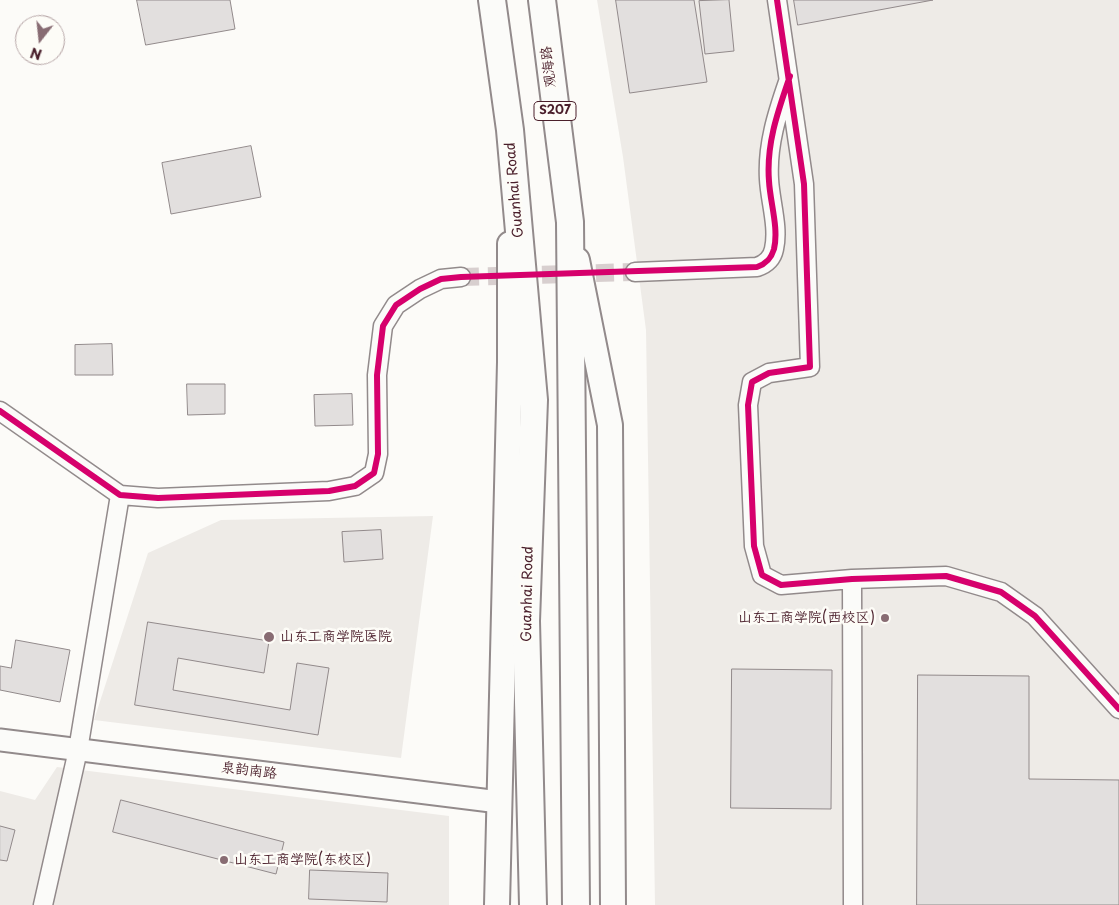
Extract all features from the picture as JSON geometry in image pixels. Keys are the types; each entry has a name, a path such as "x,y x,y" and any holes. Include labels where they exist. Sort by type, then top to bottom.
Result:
{"main road":[{"path":"492,0 510,130"},
{"name":"观海路","path":"542,0 570,222"},
{"name":"Guanhai Road","path":"497,905 510,362 510,130"},
{"name":"Guanhai Road","path":"510,130 534,400 526,621 533,905"},
{"path":"570,222 576,905"},
{"name":"S207","path":"570,222 610,425 613,905"}],"street":[{"path":"777,0 790,76 804,184 810,367 769,372 752,382 748,405 754,546 762,575 781,585 852,579 946,576 1001,592 1036,616 1119,709"},
{"path":"635,272 757,267 765,264 771,258 775,237 768,179 769,150 774,123 790,76"},
{"path":"0,411 120,495 158,498 330,491 355,486 374,473 378,454 377,375 383,326 396,305 420,289 441,279 461,277"},
{"path":"43,905 78,750 120,495"},
{"path":"852,579 854,905"},
{"name":"泉韵南路","path":"0,740 499,802"}],"shaded area":[{"name":"山东工商学院(西校区)","path":"597,0 1119,0 1119,905 655,905 646,330 623,157"},
{"name":"山东工商学院医院","path":"433,516 401,758 94,720 148,553 221,520"},
{"name":"山东工商学院(东校区)","path":"57,767 449,816 449,905 0,905 0,791 35,800"}],"building":[{"path":"137,0 230,0 235,29 146,45"},
{"path":"616,0 694,0 707,82 630,93"},
{"path":"729,0 734,51 705,54 699,1"},
{"path":"794,0 933,0 798,25"},
{"path":"251,146 261,197 171,214 162,163"},
{"path":"112,344 113,375 75,375 75,345"},
{"path":"187,384 225,384 225,414 188,415"},
{"path":"352,394 353,425 315,426 314,395"},
{"path":"381,530 383,559 344,562 342,532"},
{"path":"148,622 269,641 264,673 178,658 173,690 290,710 297,663 329,668 318,735 135,705"},
{"path":"16,640 70,650 60,702 0,690 0,666 11,668"},
{"path":"732,669 832,670 831,809 731,808"},
{"path":"918,675 1029,676 1029,779 1119,780 1119,905 917,905"},
{"path":"121,800 284,842 276,874 113,832"},
{"path":"0,826 15,830 7,861 0,860"},
{"path":"310,870 388,873 387,902 309,899"}],"tunnel":[{"path":"461,277 635,272"}],"cycle path":[{"path":"777,0 804,184 810,367 769,373 752,382 748,405 754,546 762,575 781,585 852,579 946,576 1001,592 1035,616 1119,709"},
{"path":"0,411 120,495 158,498 329,491 355,486 374,473 378,454 377,375 383,326 396,305 420,289 441,279 461,277 757,267 768,261 774,249 775,241 775,224 769,181 769,154 777,115 790,76"}],"place":[{"name":"山东工商学院(西校区)","path":"885,618"},
{"name":"山东工商学院医院","path":"269,637"},
{"name":"山东工商学院(东校区)","path":"224,860"}]}
